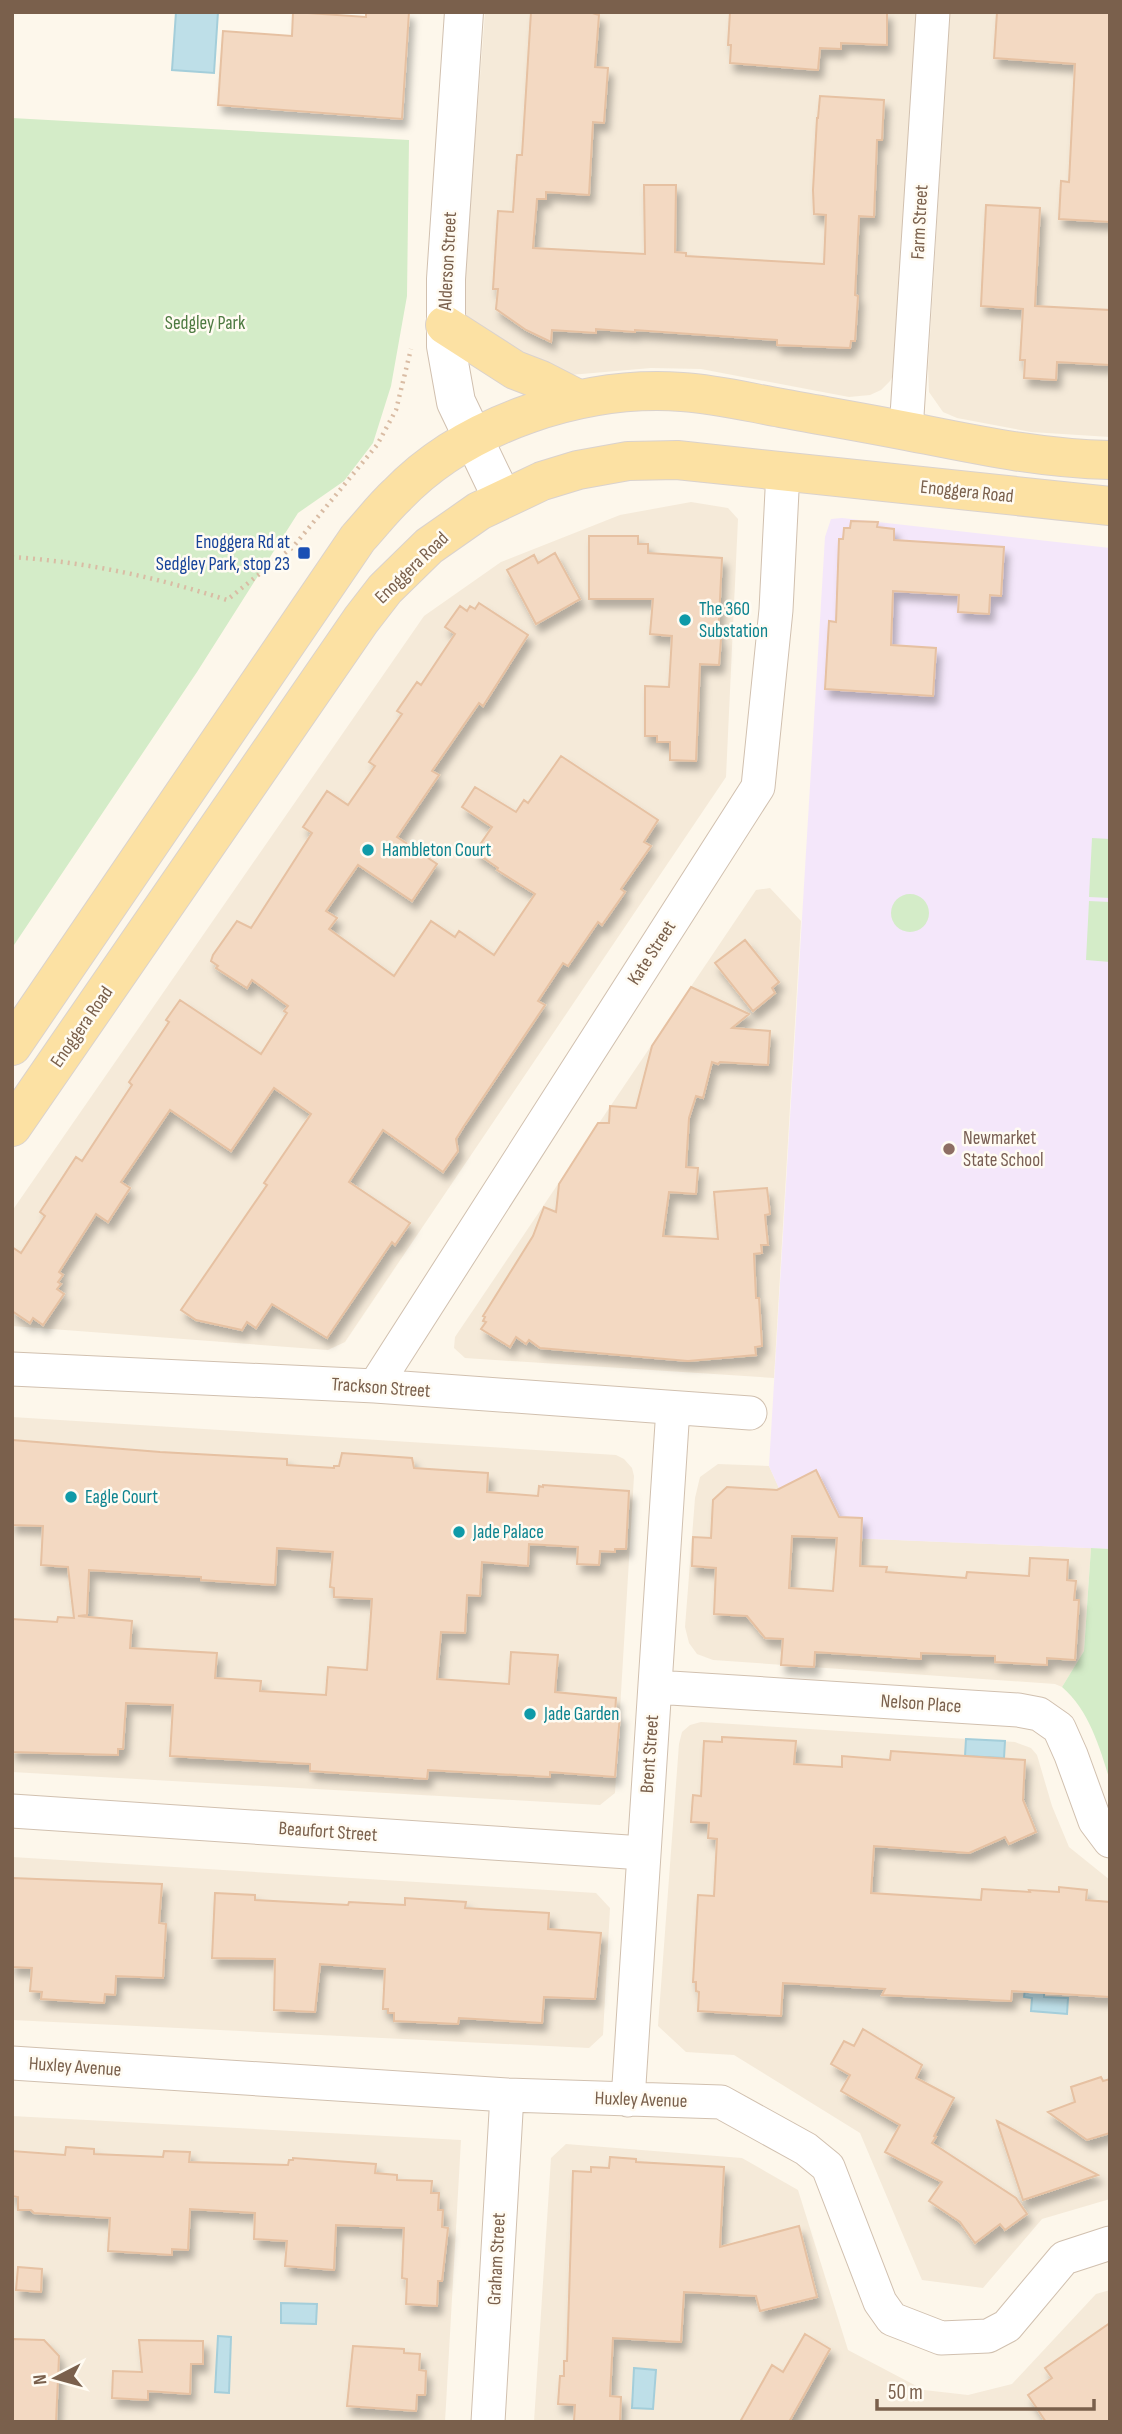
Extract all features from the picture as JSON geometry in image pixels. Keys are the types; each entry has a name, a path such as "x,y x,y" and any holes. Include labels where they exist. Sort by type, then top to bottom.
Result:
{"main road":[{"path":"428,333 480,346 502,363 578,400"},
{"path":"12,1046 358,538 398,494 436,463 472,439 520,417 578,400 630,392 682,391 998,449 1110,460"},
{"name":"Enoggera Road","path":"12,1128 385,589 429,546 462,521 502,498 542,481 578,470 628,461 677,460 1110,506"}],"street":[{"name":"Alderson Street","path":"464,12 446,279 428,333 472,439 502,498"},
{"name":"Farm Street","path":"906,431 933,12"},
{"name":"Kate Street","path":"374,1386 758,787 776,610 783,471"},
{"name":"Trackson Street","path":"12,1370 374,1386 750,1413"},
{"name":"Brent Street","path":"628,2100 673,1408"},
{"name":"Nelson Place","path":"655,1688 1018,1710 1039,1714 1059,1728 1095,1821 1110,1841"},
{"name":"Beaufort Street","path":"12,1811 643,1853"},
{"name":"Huxley Avenue","path":"12,2063 506,2095 721,2102 806,2149 828,2167 880,2302 892,2319 941,2338 988,2336 1007,2326 1064,2258 1110,2243"},
{"name":"Graham Street","path":"488,2422 506,2095"}],"path":[{"path":"12,557 80,563 175,583 227,600 293,547 377,445 396,410 411,354 428,333"}],"shaded area":[{"path":"485,12 919,12 894,374 890,381 881,390 870,395 849,397 701,369 651,368 570,375 555,373 465,315 463,299"},
{"path":"950,12 1110,12 1110,437 1031,432 957,418 943,412 929,392 928,368"},
{"path":"691,502 728,508 738,519 726,777 345,1342 328,1350 12,1326 12,1211 424,616 501,562 620,515"},
{"name":"Newmarket State School","path":"842,518 1110,548 1110,1549 800,1536 769,1466 825,537 831,519"},
{"path":"770,888 801,921 774,1378 465,1358 454,1348 455,1337 756,890"},
{"path":"12,1417 616,1455 624,1459 632,1468 634,1476 615,1793 600,1805 12,1772"},
{"path":"718,1464 769,1466 801,1536 1091,1548 1084,1651 1062,1687 1055,1684 713,1660 697,1654 689,1643 685,1627 695,1498 700,1477"},
{"path":"701,1722 1015,1742 1031,1748 1037,1755 1052,1806 1069,1847 1110,1880 1110,2199 1042,2219 983,2288 922,2280 860,2133 734,2055 686,2052 658,2026 679,1744 682,1732 690,1725"},
{"path":"12,1857 596,1893 610,1908 603,2035 589,2048 12,2020"},
{"path":"12,2116 461,2140 445,2422 12,2422"},
{"path":"566,2144 742,2158 798,2190 848,2350 924,2390 968,2395 1012,2384 1096,2294 1110,2290 1110,2422 534,2422 551,2158"}],"green space":[{"name":"Sedgley Park","path":"12,118 409,140 407,296 391,386 373,443 344,481 298,513 197,672 12,948"},
{"path":"1092,838 1110,839 1110,898 1089,897"},
{"path":"910,894 923,900 929,913 923,926 910,932 897,926 891,913 897,900"},
{"path":"1089,901 1110,902 1110,962 1086,960"},
{"path":"1091,1548 1110,1549 1110,1781 1098,1743 1086,1718 1062,1687 1084,1651"}],"water":[{"path":"176,12 218,12 214,73 172,70"},
{"path":"966,1739 1005,1741 1004,1758 965,1756"},
{"path":"1025,1989 1044,1990 1044,1997 1068,1998 1067,2014 1031,2011 1032,1998 1024,1997"},
{"path":"281,2303 317,2304 316,2324 281,2323"},
{"path":"218,2336 231,2337 229,2393 215,2392"},
{"path":"634,2368 656,2370 653,2409 632,2408"}],"building":[{"path":"293,12 366,17 366,12 409,12 402,119 218,105 223,31 292,36"},
{"path":"531,12 589,12 599,15 595,67 608,68 604,123 593,122 589,195 546,192 546,199 537,199 533,248 645,254 644,185 676,185 675,252 686,253 686,256 824,264 826,215 814,214 813,190 820,96 884,100 882,140 877,140 874,217 859,216 855,341 851,341 850,348 777,345 777,340 596,329 596,333 552,330 551,342 526,330 496,309 498,289 493,289 498,211 513,212 517,155 522,155"},
{"path":"730,12 887,12 887,45 841,43 841,49 820,48 818,70 730,63"},
{"path":"997,12 1110,12 1110,222 1059,219 1061,181 1069,182 1075,64 994,58"},
{"path":"986,205 1040,208 1035,306 1110,310 1110,365 1057,362 1056,380 1024,378 1025,360 1020,360 1023,309 981,306"},
{"path":"851,521 878,522 877,527 894,529 894,540 1004,547 1001,596 990,595 989,614 958,612 959,595 893,591 891,645 936,648 933,696 825,689 829,621 836,622 839,539 843,539 844,528 850,528"},
{"path":"589,536 638,536 638,544 648,544 648,553 722,558 719,665 700,664 696,761 670,760 670,742 657,742 657,736 645,736 645,686 669,687 672,636 650,634 653,599 589,599"},
{"path":"555,553 580,599 536,624 507,570 534,555 538,563"},
{"path":"479,603 528,635 483,706 479,703 432,771 439,775 397,837 437,864 412,901 358,865 326,911 337,918 329,929 394,976 431,921 455,937 459,931 494,955 535,894 497,870 498,868 475,852 492,827 462,807 475,787 516,812 524,800 528,803 561,756 658,820 644,842 651,846 621,889 625,892 602,925 598,922 568,966 563,963 538,1001 545,1005 456,1139 458,1151 443,1172 383,1130 349,1182 410,1223 395,1245 392,1242 327,1338 272,1304 256,1328 247,1322 242,1330 196,1320 181,1310 267,1185 264,1183 311,1114 274,1088 231,1151 170,1110 121,1182 130,1188 108,1222 96,1214 59,1272 63,1275 57,1289 64,1294 43,1325 33,1318 30,1323 12,1311 12,1247 21,1253 45,1216 40,1212 76,1157 82,1161 132,1085 129,1082 169,1022 166,1020 180,1000 261,1054 287,1013 284,1011 288,1006 252,980 247,988 216,968 218,966 211,961 213,955 237,921 251,928 312,833 303,827 327,791 348,805 375,766 369,762 402,714 397,711 417,682 421,685 455,634 445,627 460,606 467,611 470,606 475,609"},
{"path":"745,940 779,982 772,988 775,993 753,1011 715,963"},
{"path":"691,987 749,1014 732,1028 770,1031 768,1065 712,1062 703,1098 696,1096 689,1118 686,1167 698,1168 696,1194 669,1192 663,1236 718,1239 714,1192 767,1188 770,1214 765,1215 768,1245 761,1245 762,1253 754,1254 762,1346 755,1347 756,1355 688,1361 540,1348 529,1340 526,1344 516,1337 510,1347 481,1329 486,1322 483,1321 483,1316 533,1236 544,1207 556,1212 559,1184 598,1123 609,1123 610,1106 636,1108 652,1046"},
{"path":"12,1440 287,1459 287,1465 334,1468 339,1466 342,1453 412,1458 414,1468 488,1473 487,1492 538,1496 539,1486 543,1485 629,1491 626,1549 615,1549 615,1552 600,1551 599,1565 577,1564 578,1547 529,1544 528,1566 482,1562 480,1596 467,1595 465,1633 441,1632 437,1679 509,1684 511,1652 558,1655 555,1692 616,1698 615,1713 620,1714 615,1777 550,1772 550,1777 428,1770 427,1779 310,1771 310,1764 170,1756 173,1705 126,1703 123,1749 118,1749 118,1755 12,1752 12,1619 57,1622 58,1617 74,1618 68,1567 41,1565 43,1526 12,1525","holes":["277,1548 333,1552 330,1587 334,1588 334,1597 372,1599 367,1670 328,1667 326,1695 260,1691 261,1681 215,1678 217,1653 130,1648 132,1621 78,1616 87,1615 89,1570 275,1585"]},
{"path":"816,1470 839,1517 862,1518 860,1566 887,1567 886,1572 966,1578 967,1572 1029,1576 1030,1558 1068,1560 1067,1580 1076,1581 1074,1600 1079,1600 1075,1660 1047,1658 1047,1665 995,1662 995,1656 921,1653 921,1659 815,1652 814,1667 781,1665 783,1639 765,1638 747,1616 714,1614 716,1568 692,1566 693,1537 711,1538 713,1500 727,1487 777,1490","holes":["792,1536 837,1538 833,1591 789,1588"]},
{"path":"722,1737 796,1741 794,1764 842,1767 842,1756 890,1760 891,1751 1025,1760 1023,1800 1036,1832 1009,1844 1005,1837 969,1853 874,1846 871,1893 981,1900 982,1889 1059,1892 1059,1887 1087,1890 1086,1900 1110,1902 1110,1997 1012,1991 1011,2001 882,1995 885,1989 783,1983 781,2016 698,2011 699,1992 696,1991 696,1982 693,1982 698,1895 714,1896 717,1839 708,1838 709,1823 691,1822 693,1795 701,1796 704,1741 722,1742"},
{"path":"12,1878 162,1884 159,1923 166,1924 163,1978 116,1976 115,1995 105,1994 104,2003 41,1999 42,1992 30,1991 32,1968 12,1967"},
{"path":"215,1893 255,1895 255,1900 348,1905 349,1902 405,1905 405,1898 466,1902 465,1908 549,1913 548,1929 601,1933 595,1999 544,1997 542,2023 459,2018 458,2024 394,2021 394,2013 383,2009 385,1969 320,1964 315,2012 274,2010 275,1959 212,1958"},
{"path":"863,2029 922,2065 916,2078 954,2098 932,2143 1016,2198 1027,2214 1005,2230 1000,2224 975,2243 960,2222 929,2201 942,2182 885,2152 900,2125 841,2091 850,2075 831,2064 844,2041 854,2046"},
{"path":"1101,2077 1103,2081 1110,2079 1110,2133 1087,2140 1048,2112 1075,2102 1071,2087"},
{"path":"997,2121 1098,2175 1023,2200"},
{"path":"66,2147 94,2149 94,2154 163,2157 164,2151 190,2152 189,2162 288,2165 293,2158 376,2164 375,2173 397,2175 397,2180 432,2181 431,2193 439,2193 438,2210 443,2210 442,2227 448,2228 442,2281 438,2281 437,2306 406,2304 407,2279 402,2278 404,2228 336,2225 334,2270 285,2266 287,2241 254,2239 255,2213 190,2209 188,2250 172,2249 172,2255 108,2251 110,2218 18,2210 18,2197 12,2196 12,2151 65,2155"},
{"path":"610,2157 636,2159 636,2162 724,2167 720,2247 799,2226 817,2297 760,2311 756,2296 684,2292 681,2342 613,2338 610,2396 621,2397 620,2421 574,2421 575,2405 558,2404 560,2376 564,2376 564,2361 567,2361 573,2171 591,2172 591,2167 609,2168"},
{"path":"18,2267 42,2269 41,2292 16,2290"},
{"path":"1110,2323 1110,2422 1046,2422 1028,2395 1052,2378 1045,2368"},
{"path":"805,2334 830,2349 789,2422 740,2422 772,2365 783,2372"},
{"path":"12,2339 44,2340 59,2356 56,2422 12,2422"},
{"path":"139,2340 203,2341 203,2364 191,2364 190,2394 148,2391 148,2400 112,2398 113,2371 142,2372"},
{"path":"353,2346 404,2349 404,2353 420,2354 419,2370 426,2371 425,2395 417,2395 416,2411 347,2406"}],"place":[{"name":"Enoggera Rd at Sedgley Park, stop 23","path":"304,553"},
{"name":"The 360 Substation","path":"685,620"},
{"name":"Hambleton Court","path":"368,850"},
{"name":"Newmarket State School","path":"949,1149"},
{"name":"Eagle Court","path":"71,1497"},
{"name":"Jade Palace","path":"459,1532"},
{"name":"Jade Garden","path":"530,1714"}]}
